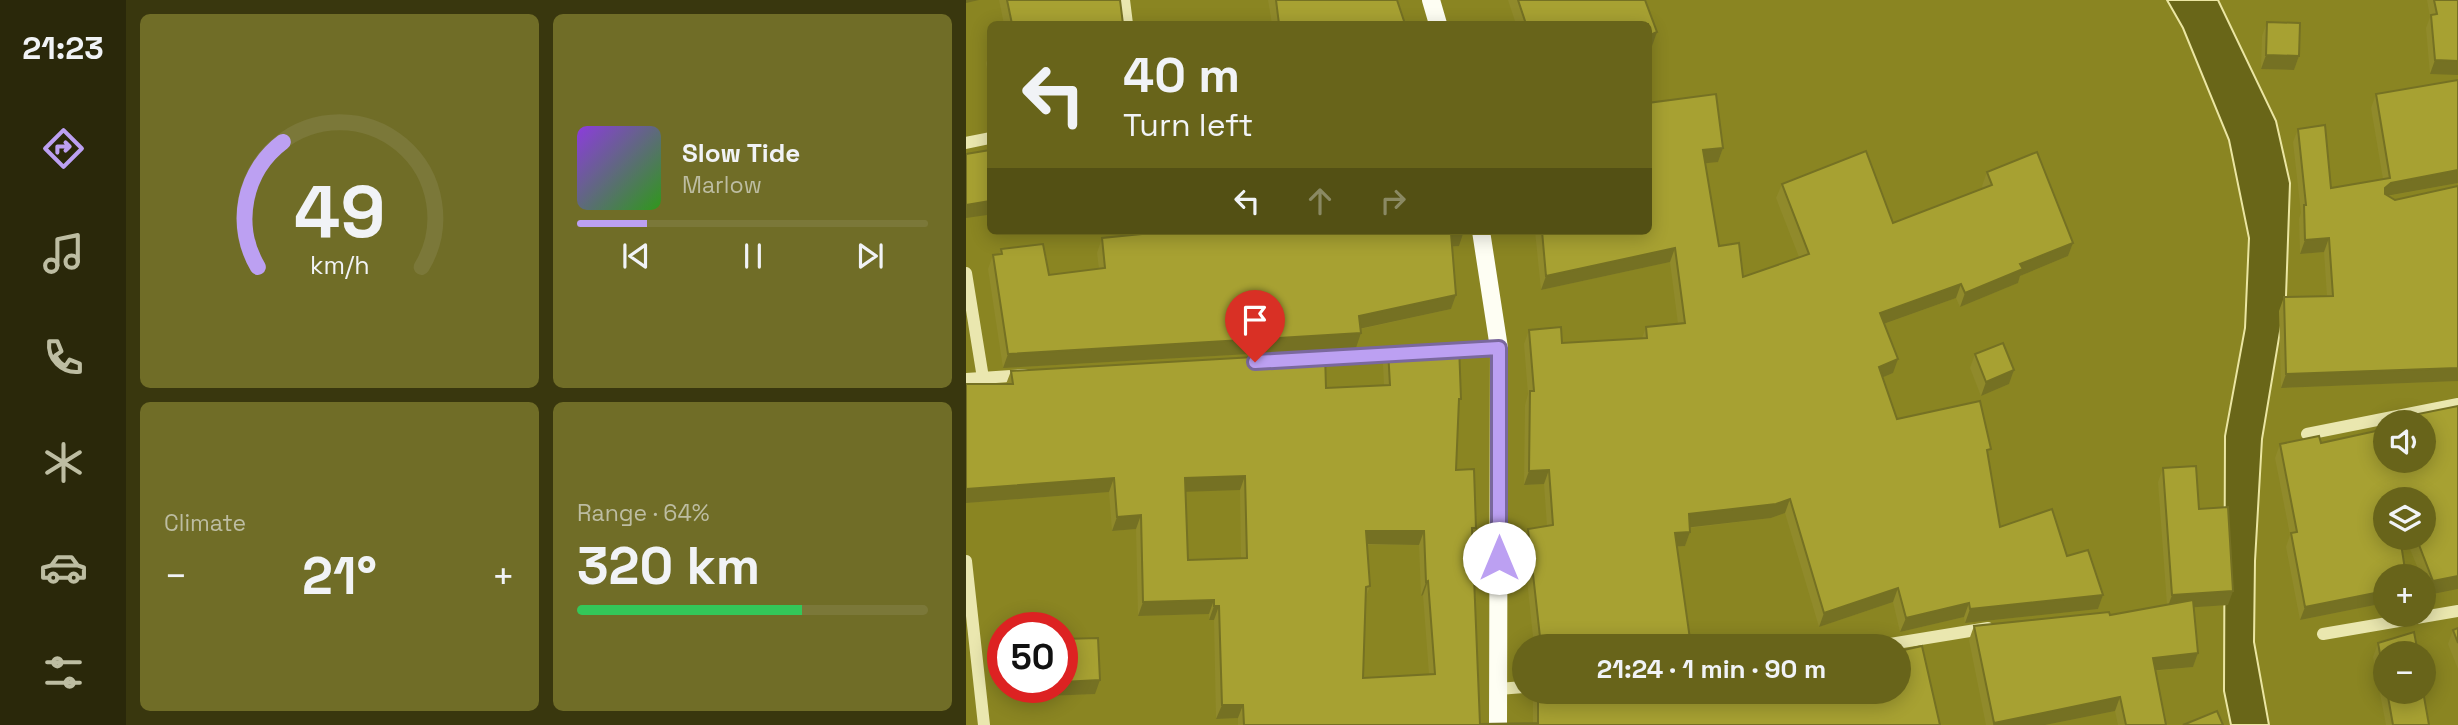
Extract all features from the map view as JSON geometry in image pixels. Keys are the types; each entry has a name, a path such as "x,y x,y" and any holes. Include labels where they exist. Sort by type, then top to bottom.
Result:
{"main road":[{"path":"1431,0 1437,21"},
{"path":"1482,235 1499,348 1498,725"}],"street":[{"path":"1124,0 1127,21"},
{"path":"966,143 987,139"},
{"path":"966,272 983,378"},
{"path":"1430,352 1499,348"},
{"path":"1290,360 1416,353"},
{"path":"966,379 1039,375"},
{"path":"2307,434 2458,404"},
{"path":"966,561 984,725"},
{"path":"2323,634 2458,611"},
{"path":"1911,641 2007,626"},
{"path":"1498,689 1512,688"}],"shaded area":[{"path":"2167,0 2218,0 2276,121 2290,183 2286,296 2262,439 2255,561 2254,642 2269,725 2231,725 2224,691 2225,436 2245,328 2249,238 2229,140 2183,28"}],"building":[{"path":"1007,0 1120,0 1123,21 1011,21"},
{"path":"1276,0 1397,0 1404,21 1279,21"},
{"path":"1518,0 1645,0 1657,32 1652,34 1652,21 1525,21"},
{"path":"2434,0 2458,0 2458,61 2435,60 2431,15 2437,14"},
{"path":"2267,22 2300,23 2299,56 2266,55"},
{"path":"2458,80 2458,170 2391,183 2385,188 2385,194 2395,200 2458,186 2458,368 2286,374 2284,297 2333,296 2329,238 2305,240 2306,205 2298,129 2325,125 2331,188 2390,178 2376,94"},
{"path":"1716,94 1723,148 1703,150 1719,246 1739,243 1743,277 1809,254 1782,184 1866,151 1893,223 1992,185 1987,172 2037,152 2073,243 2020,264 2023,269 1965,293 1961,284 1880,313 1898,359 1879,367 1897,419 1980,401 1991,449 1987,450 2000,527 2052,509 2067,556 2088,550 2103,595 1970,609 1969,603 1906,618 1898,588 1824,613 1790,499 1776,504 1689,514 1690,532 1675,533 1689,634 1540,634 1528,529 1553,525 1549,470 1529,471 1530,391 1534,391 1529,330 1561,327 1562,343 1647,338 1646,327 1685,323 1675,248 1546,276 1542,235 1652,235 1652,102"},
{"path":"987,150 987,202 966,205 966,154"},
{"path":"1132,235 1451,235 1456,295 1359,316 1361,333 1008,354 993,255 1002,254 1001,249 1043,244 1049,275 1105,268 1102,238"},
{"path":"2003,343 2014,370 1986,382 1975,354"},
{"path":"1459,345 1461,399 1456,470 1474,469 1476,528 1472,528 1480,724 1538,723 1538,704 1911,704 1911,648 1922,646 1940,725 1244,725 1243,705 1222,705 1219,606 1214,606 1214,600 1143,602 1141,515 1117,517 1114,478 966,489 966,384 1013,384 1011,371 1325,353 1326,388 1390,385 1388,350","holes":["1245,476 1247,558 1188,560 1185,478","1366,531 1424,531 1435,674 1363,678 1366,587 1370,586"]},
{"path":"2458,406 2458,576 2436,580 2436,564 2426,564 2421,550 2436,550 2436,487 2373,487 2373,550 2402,550 2404,564 2373,564 2373,593 2305,607 2291,533 2297,532 2280,444 2319,436 2321,443 2373,432 2373,473 2436,473 2436,410"},
{"path":"2196,466 2199,509 2228,507 2233,591 2172,595 2163,468"},
{"path":"2193,600 2198,653 2153,658 2166,725 2126,725 2120,697 1994,723 1974,626 2109,612 2110,615"},
{"path":"2458,628 2458,643 2453,630"},
{"path":"2414,632 2416,641 2385,641"},
{"path":"1098,638 1100,680 1078,681 1078,639"},
{"path":"2389,704 2425,704 2429,725 2393,725"},
{"path":"2217,711 2223,725 2183,725"}],"route":[{"path":"1255,362 1499,348 1499,558"}]}
